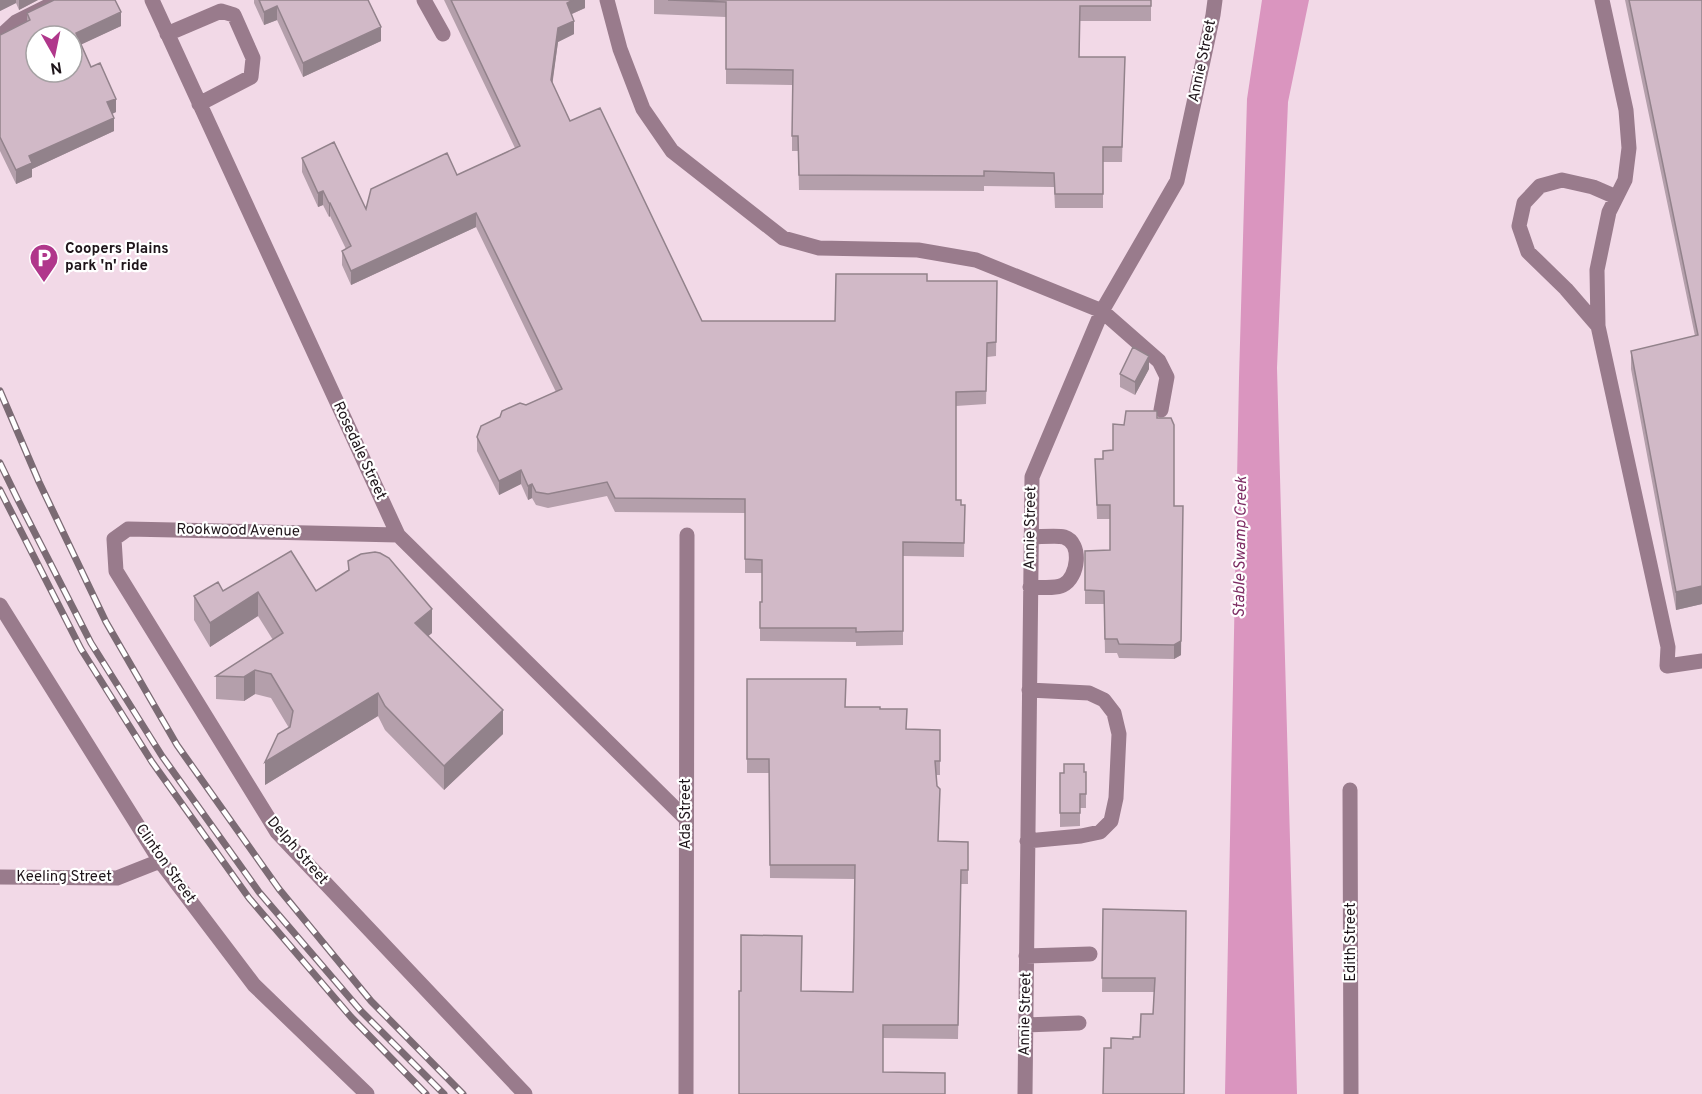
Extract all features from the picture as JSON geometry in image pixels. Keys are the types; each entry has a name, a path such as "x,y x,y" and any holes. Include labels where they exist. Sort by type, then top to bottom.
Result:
{"street":[{"path":"3,33 16,21 60,0"},
{"name":"Rosedale Street","path":"152,0 398,535 685,818"},
{"path":"424,0 443,34"},
{"path":"607,0 620,49 643,109 672,151 783,238 819,248 918,250 976,260 1102,311 1159,361 1167,377 1161,410"},
{"name":"Annie Street","path":"1025,1094 1032,477 1102,311 1177,181 1215,0"},
{"path":"1602,0 1626,110 1629,148 1625,180 1609,212 1597,270 1598,326 1668,647 1667,666 1702,661"},
{"path":"167,34 221,11 234,15 253,58 251,77 199,104"},
{"path":"1598,326 1566,289 1528,252 1519,226 1524,203 1540,186 1562,180 1593,187 1616,197"},
{"name":"Rookwood Avenue","path":"116,571 114,539 128,529 398,535"},
{"name":"Ada Street","path":"686,1094 687,535"},
{"path":"1030,587 1061,586 1070,581 1075,569 1076,550 1072,543 1064,537 1031,537"},
{"name":"Delph Street","path":"116,571 277,832 525,1094"},
{"name":"Clinton Street","path":"0,605 160,861 254,985 367,1094"},
{"path":"1028,841 1100,832 1111,821 1116,798 1119,734 1114,713 1104,700 1089,693 1029,690"},
{"name":"Edith Street","path":"1350,790 1351,1094"},
{"name":"Keeling Street","path":"0,877 117,878 160,861"},
{"path":"1026,956 1090,954"},
{"path":"1025,1025 1079,1023"}],"water":[{"name":"Stable Swamp Creek","path":"1262,0 1309,0 1288,102 1277,368 1297,1094 1225,1094 1239,378 1247,99"}],"building":[{"path":"54,0 115,0 121,12 84,29 84,24 24,24 24,84 84,84 84,51 91,67 100,63 116,99 107,102 114,118 29,156 32,163 16,170 0,137 0,35 30,20 27,13"},
{"path":"259,0 368,0 381,27 303,63 277,6 264,12"},
{"path":"451,0 573,0 567,3 574,21 558,28 551,80 570,121 600,108 702,321 835,321 836,274 927,274 927,281 997,281 996,342 987,343 986,391 956,392 956,500 961,500 961,505 965,505 964,543 903,542 903,631 856,632 856,628 760,628 762,560 745,559 745,499 615,498 607,482 548,494 536,492 532,484 528,486 521,470 499,481 477,437 481,426 500,417 502,411 520,403 526,405 562,389 476,213 351,271 342,251 351,246 323,191 318,193 302,158 334,142 366,209 371,189 447,153 457,175 520,146"},
{"path":"668,0 1151,0 1151,6 1080,6 1079,57 1125,57 1122,147 1103,147 1103,194 1055,194 1054,173 984,171 984,176 799,175 798,136 792,136 793,70 726,69 726,2"},
{"path":"1629,0 1702,0 1702,586 1676,592 1631,351 1698,335"},
{"path":"1133,347 1149,356 1135,382 1120,374"},
{"path":"1126,411 1157,411 1157,418 1171,418 1174,425 1174,506 1183,506 1181,641 1174,645 1119,644 1117,639 1105,639 1104,591 1085,590 1085,551 1110,550 1110,505 1097,505 1095,459 1103,459 1103,451 1113,450 1113,424 1124,425"},
{"path":"291,551 316,591 349,570 348,561 361,554 375,552 389,558 432,609 415,623 503,710 444,766 385,706 378,693 265,762 278,734 290,727 293,711 271,674 255,670 244,677 216,676 283,633 258,592 210,623 194,596 218,582 223,591"},
{"path":"747,679 846,679 845,707 907,709 906,729 940,730 940,761 935,761 937,786 940,789 938,841 968,842 968,870 961,870 958,1025 883,1025 883,1072 945,1073 945,1094 739,1094 741,935 802,936 801,991 853,992 855,865 770,865 769,759 747,759"},
{"path":"1064,764 1084,764 1086,794 1080,794 1080,813 1060,813 1060,773 1064,773"},
{"path":"1103,909 1186,911 1184,1094 1103,1094 1104,1048 1111,1048 1111,1038 1140,1037 1141,1014 1153,1014 1155,978 1102,978"}],"railway":[{"path":"0,391 39,482 106,622 177,745 279,889 371,1001 463,1094"},
{"path":"0,463 91,643 162,756 259,892 361,1011 444,1094"},
{"path":"0,490 81,649 152,762 249,898 351,1017 426,1094"}],"place":[{"name":"Coopers Plains park 'n' ride","path":"44,284"}]}
